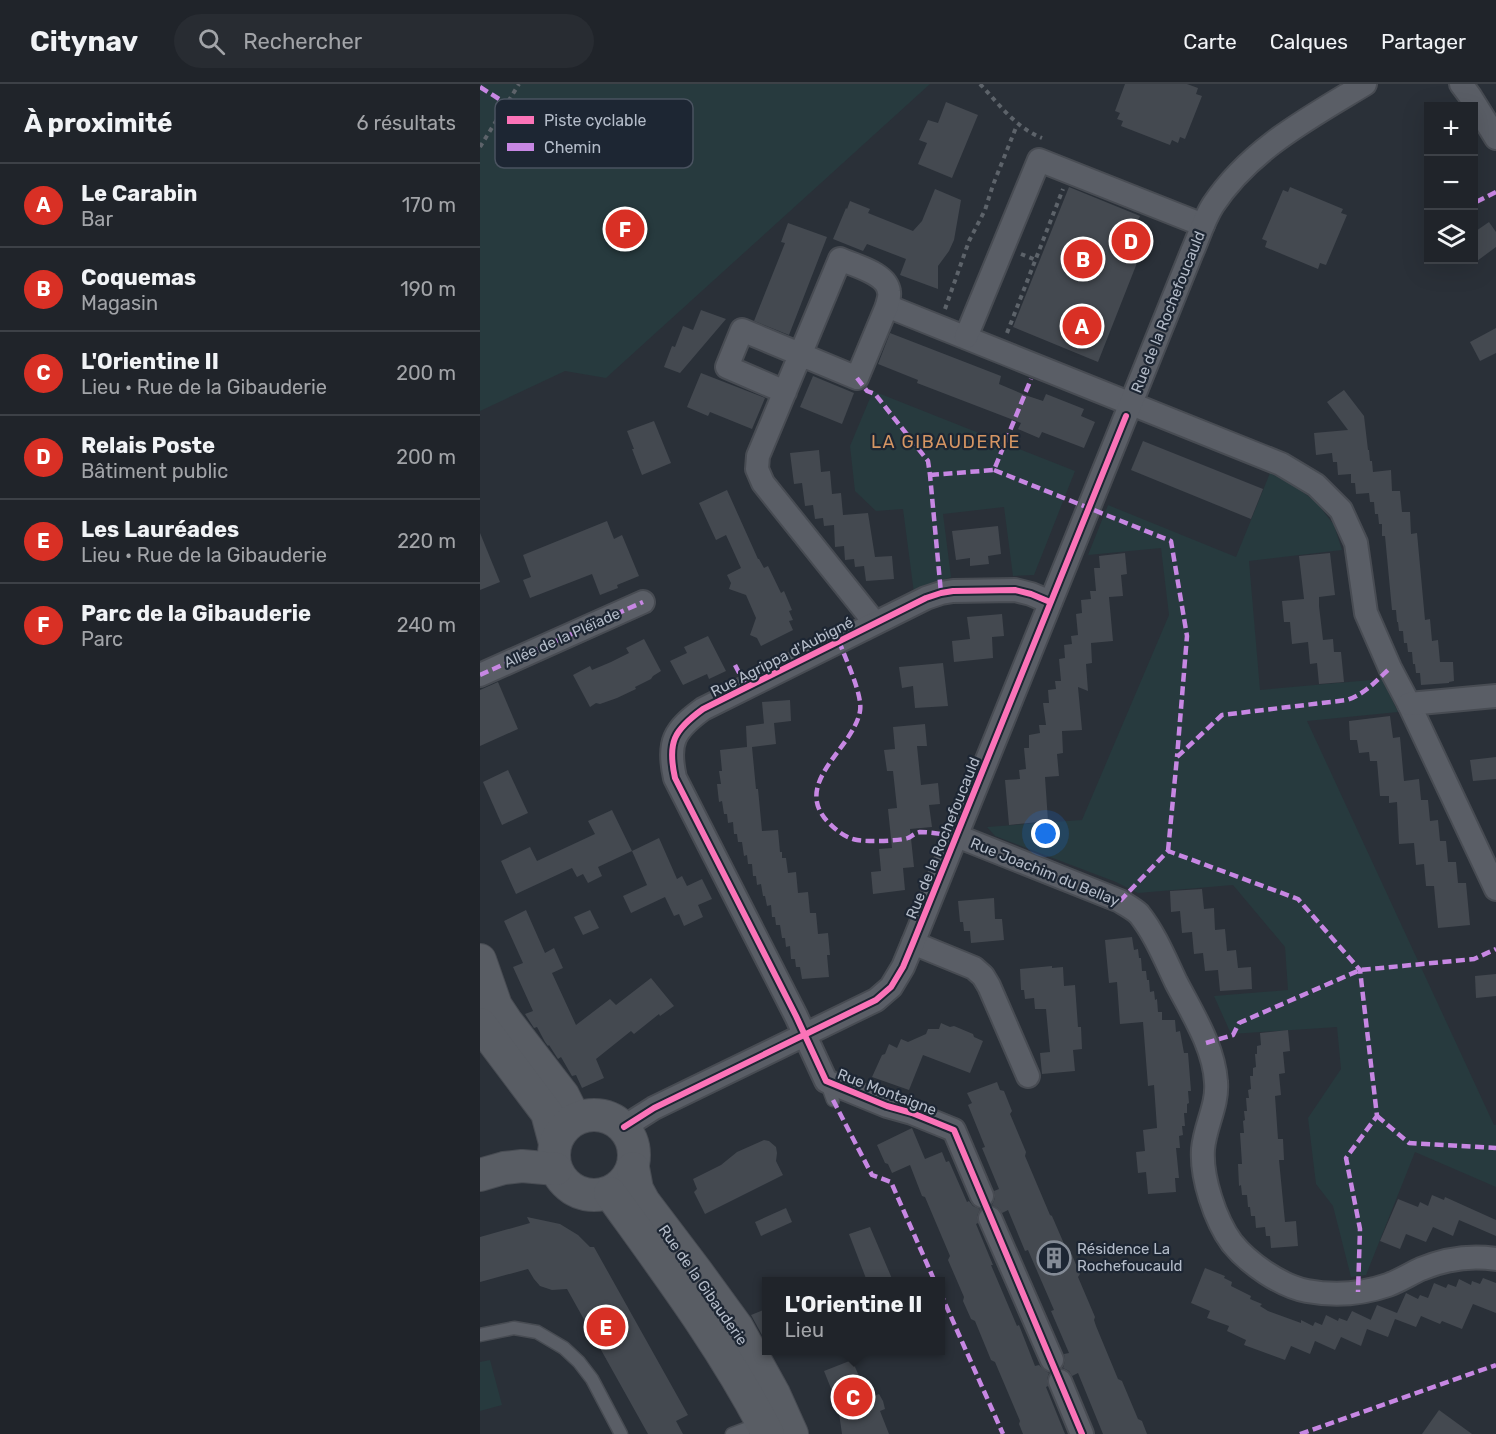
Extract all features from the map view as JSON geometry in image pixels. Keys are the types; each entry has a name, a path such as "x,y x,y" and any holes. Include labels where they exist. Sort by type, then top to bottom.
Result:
{"street":[{"name":"Rue de la Rochefoucauld","path":"624,1126 654,1108 876,999 891,987 914,943 1203,225 1233,178 1260,153 1300,124 1365,84"},
{"path":"1461,84 1496,138"},
{"path":"966,337 1039,160 1203,225"},
{"path":"784,392 727,367 742,330 800,354 856,378 890,294 886,282 879,275 840,259 800,354 784,392 758,456 757,469 763,483 876,623"},
{"path":"887,306 1281,464 1316,485 1341,510 1356,543 1365,613 1496,888"},
{"name":"Rue Agrippa d'Aubigné","path":"805,1035 675,778 672,762 673,743 680,728 703,709 926,598 941,593 1015,590 1050,602"},
{"name":"Allée de la Pléïade","path":"480,675 643,602"},
{"path":"1409,704 1496,696"},
{"name":"Rue Joachim du Bellay","path":"957,836 1120,901 1137,913 1153,935 1206,1043 1214,1066 1215,1104 1206,1131 1203,1150 1210,1193 1218,1217 1232,1242 1257,1266 1282,1282 1305,1291 1334,1294 1358,1292 1389,1285 1445,1260 1469,1257 1496,1259"},
{"path":"914,943 974,968 983,976 1028,1076"},
{"path":"480,960 496,1006 563,1095 575,1119"},
{"path":"480,1024 547,1113 556,1156 562,1180 572,1189 597,1196 610,1193 628,1178 635,1157 634,1146 624,1126 601,1115 588,1115 575,1119 567,1125 560,1133 556,1156"},
{"name":"Rue Montaigne","path":"805,1035 830,1091 912,1113 954,1130 982,1196"},
{"path":"480,1175 504,1168 522,1167 556,1156"},
{"name":"Rue de la Gibauderie","path":"633,1168 637,1189 644,1202 737,1328 774,1394 792,1434"},
{"name":"Rue de la Gibauderie","path":"610,1193 678,1287 765,1428"},
{"path":"990,1218 1052,1359"},
{"path":"1060,1381 1082,1434"}],"lane":[{"path":"480,1335 513,1328 537,1332 564,1348 592,1378 621,1434"},
{"path":"732,1434 765,1428"}],"path":[{"path":"510,99 519,84"},
{"path":"980,84 1006,112"},
{"path":"480,147 495,123"},
{"path":"938,326 969,241 985,210 1017,125"},
{"path":"987,346 993,330 1007,333 1070,172"}],"green space":[{"path":"480,84 930,84 606,378 565,371 480,411"},
{"path":"873,391 1075,471 1034,575 1013,576 1004,507 943,514 951,577 914,593 903,509 876,511 855,491 850,446"},
{"path":"1270,473 1295,486 1317,503 1334,525 1342,550 1249,561 1260,690 1382,679 1398,712 1307,721 1494,1125 1496,1125 1496,1187 1415,1152 1366,1275 1351,1277 1333,1206 1316,1184 1308,1118 1341,1069 1337,1027 1231,1034 1214,996 1288,990 1285,947 1233,885 1138,893 1116,882 995,836 987,827 1082,820 1169,615 1161,548 1088,555 1108,505 1236,557"},
{"path":"490,1360 502,1405 480,1411 480,1362"}],"building":[{"path":"1125,84 1187,84 1198,88 1196,94 1202,96 1185,139 1180,137 1178,143 1172,140 1170,145 1121,126 1123,121 1117,119 1120,113 1115,111"},
{"path":"946,102 978,115 952,178 918,164 927,143 919,140 928,120 938,123"},
{"path":"1069,187 1140,216 1134,229 1148,235 1098,362 1013,327"},
{"path":"1290,187 1343,209 1341,213 1347,215 1326,265 1320,263 1318,269 1265,247 1267,241 1262,239 1283,190 1288,192"},
{"path":"935,189 961,200 954,240 938,266 938,289 900,275 906,259 867,244 863,251 833,239 850,201 870,209 868,213 913,231 922,221"},
{"path":"1489,222 1496,232 1496,247 1478,260 1478,230"},
{"path":"788,223 827,237 789,335 754,321 785,243 781,242"},
{"path":"701,310 726,319 680,373 664,367 683,326 693,330"},
{"path":"1496,328 1496,353 1480,361 1470,342"},
{"path":"890,333 1001,376 999,384 1025,395 1043,401 1046,394 1084,409 1081,416 1095,422 1084,448 1042,432 1039,438 1018,429 1021,423 917,383 918,380 878,364"},
{"path":"701,373 765,398 752,429 710,412 708,416 687,407"},
{"path":"813,376 854,393 842,424 800,407"},
{"path":"1344,390 1364,416 1373,472 1391,470 1392,491 1400,491 1402,512 1410,512 1411,534 1417,533 1425,620 1430,619 1432,641 1438,640 1440,662 1453,662 1454,681 1449,683 1421,685 1420,673 1416,673 1415,664 1413,664 1412,652 1408,652 1407,643 1404,643 1403,631 1399,631 1396,610 1392,610 1385,536 1382,536 1382,524 1379,524 1378,514 1375,514 1374,502 1370,502 1369,493 1356,494 1355,483 1351,483 1351,474 1338,475 1337,462 1333,462 1332,453 1316,455 1314,433 1348,430 1327,402"},
{"path":"654,421 671,463 642,475 627,431"},
{"path":"1143,441 1263,489 1251,519 1131,470"},
{"path":"819,450 821,472 830,471 832,494 841,493 843,515 868,513 875,557 892,556 894,579 866,581 864,566 855,567 854,559 845,560 844,546 835,547 834,525 824,526 823,518 815,519 813,505 805,506 802,483 794,484 790,453"},
{"path":"727,490 758,559 764,568 768,566 781,593 784,591 792,610 789,611 793,620 789,621 793,630 761,646 757,638 750,635 756,618 746,595 729,589 731,583 727,575 741,568 726,535 716,540 699,503"},
{"path":"607,521 614,539 622,535 639,576 600,595 592,574 530,598 523,580 531,577 523,555"},
{"path":"998,526 1001,554 988,556 989,564 970,566 970,558 956,560 952,531"},
{"path":"480,533 500,582 480,590"},
{"path":"1125,553 1127,574 1121,575 1123,596 1109,597 1113,641 1091,643 1092,663 1086,664 1088,691 1078,687 1082,730 1062,731 1063,753 1057,754 1059,776 1045,777 1048,821 1009,825 1005,780 1020,779 1019,770 1026,769 1024,748 1029,748 1029,735 1040,733 1039,725 1046,725 1043,703 1049,703 1048,690 1056,689 1055,681 1061,681 1059,659 1065,658 1064,645 1072,644 1071,636 1078,635 1076,614 1082,613 1081,600 1091,599 1090,591 1096,591 1094,568 1100,568 1099,556"},
{"path":"1330,553 1335,595 1319,597 1319,606 1323,640 1333,639 1334,652 1341,652 1344,682 1319,684 1317,663 1310,664 1308,642 1292,644 1290,622 1284,622 1282,601 1304,599 1299,556"},
{"path":"1002,614 1004,636 992,637 993,658 954,662 952,641 970,639 967,617"},
{"path":"708,636 726,671 709,679 707,674 683,685 670,661 687,653 684,647"},
{"path":"644,639 661,671 635,687 636,689 590,707 573,675 590,666 592,670 629,653 626,648"},
{"path":"943,663 948,706 915,708 913,686 902,688 899,667"},
{"path":"498,682 518,729 480,746 480,690"},
{"path":"790,700 791,721 774,723 776,744 752,747 756,789 758,789 762,831 778,830 780,852 782,852 782,858 786,858 788,873 796,872 798,893 808,892 810,913 816,913 818,934 828,933 829,977 802,979 800,967 796,967 795,959 791,959 790,946 786,947 785,938 782,938 780,925 776,925 775,917 772,917 771,905 767,906 761,884 757,885 756,876 753,876 752,864 748,864 747,855 744,856 742,842 738,842 737,834 734,834 733,822 728,823 722,801 719,802 717,784 721,784 719,771 722,771 720,750 747,747 746,726 764,723 762,702"},
{"path":"1390,716 1393,738 1400,737 1404,781 1419,779 1421,800 1428,800 1430,821 1438,820 1440,841 1446,841 1448,862 1456,862 1458,883 1466,883 1470,925 1438,928 1434,886 1426,886 1424,864 1416,865 1414,843 1399,844 1397,802 1389,803 1389,796 1380,796 1377,761 1370,761 1369,752 1359,753 1357,740 1350,740 1349,721"},
{"path":"925,724 927,746 917,746 921,785 938,783 940,804 929,805 932,827 910,829 914,867 903,868 905,890 873,894 871,872 881,871 879,849 892,848 888,809 897,808 893,771 887,771 884,750 895,749 893,727"},
{"path":"1496,757 1496,779 1473,781 1470,760"},
{"path":"508,770 528,813 502,825 483,782"},
{"path":"612,810 632,851 598,867 602,876 588,883 583,874 577,877 572,868 516,894 501,861 530,847 537,861 595,834 588,821"},
{"path":"659,838 677,879 682,876 687,886 702,879 712,899 698,905 703,917 684,926 679,914 674,916 665,897 631,913 623,896 647,885 632,851"},
{"path":"1202,889 1204,909 1214,908 1215,930 1225,929 1227,951 1236,950 1238,968 1251,967 1252,989 1220,991 1218,970 1205,971 1203,953 1194,954 1192,932 1182,933 1180,911 1171,912 1170,891"},
{"path":"994,898 995,919 1002,919 1004,940 971,943 970,931 964,931 963,922 960,922 958,901"},
{"path":"526,910 545,953 554,948 563,968 552,973 576,1025 610,999 616,1005 651,978 674,1006 660,1016 659,1014 634,1034 631,1031 596,1059 604,1078 582,1088 576,1075 572,1076 561,1057 558,1059 537,1027 534,1028 525,1014 533,1011 513,967 523,963 504,921"},
{"path":"590,910 599,928 583,935 574,917"},
{"path":"1132,937 1134,950 1138,949 1139,958 1141,958 1142,971 1146,971 1147,980 1149,980 1150,992 1154,991 1155,1000 1157,999 1158,1012 1162,1012 1162,1020 1175,1020 1176,1032 1180,1031 1184,1053 1188,1053 1191,1091 1188,1091 1187,1113 1184,1113 1183,1135 1179,1136 1180,1148 1176,1148 1179,1178 1175,1178 1176,1192 1148,1194 1146,1172 1138,1173 1136,1152 1145,1151 1143,1130 1157,1128 1154,1085 1148,1086 1143,1022 1120,1024 1117,982 1109,983 1105,940"},
{"path":"1052,966 1052,968 1063,967 1064,986 1075,985 1082,1049 1073,1050 1075,1071 1042,1074 1040,1053 1050,1052 1046,1009 1035,1009 1034,998 1025,999 1024,990 1021,990 1020,969"},
{"path":"1496,974 1496,996 1476,998 1475,976"},
{"path":"941,1023 973,1034 974,1037 983,1041 970,1073 923,1055 909,1090 872,1077 889,1044 897,1048 901,1039 908,1042 926,1034 928,1029 939,1029"},
{"path":"1288,1030 1290,1051 1283,1052 1285,1073 1279,1074 1281,1095 1275,1096 1278,1139 1283,1139 1284,1160 1279,1160 1285,1222 1296,1221 1298,1246 1271,1248 1270,1236 1266,1236 1265,1227 1256,1228 1255,1216 1251,1216 1250,1207 1248,1207 1247,1195 1242,1195 1241,1185 1239,1186 1238,1164 1242,1164 1240,1133 1244,1133 1246,1098 1249,1098 1248,1090 1251,1089 1250,1076 1253,1076 1253,1068 1256,1067 1257,1046 1261,1045 1260,1033"},
{"path":"997,1082 1000,1090 1004,1091 1012,1111 1010,1114 1026,1152 1025,1156 1050,1215 1080,1274 1078,1277 1118,1379 1122,1381 1147,1434 1103,1434 1078,1373 1072,1376 1063,1368 1064,1354 1069,1353 1051,1311 1054,1310 1028,1250 1025,1251 1008,1210 1002,1213 992,1205 995,1198 994,1191 999,1189 982,1148 985,1147 968,1105 972,1103 967,1093"},
{"path":"912,1128 925,1159 942,1152 946,1162 949,1161 967,1202 969,1201 980,1209 976,1224 993,1265 991,1265 1035,1366 1039,1365 1049,1373 1046,1387 1065,1434 1023,1434 1020,1421 995,1362 991,1360 975,1321 971,1319 963,1301 964,1297 948,1260 950,1256 910,1165 892,1173 888,1164 885,1163 877,1145"},
{"path":"764,1140 776,1147 776,1161 783,1175 705,1214 694,1192 697,1189 693,1179 721,1165 737,1152"},
{"path":"1432,1195 1444,1200 1445,1197 1496,1220 1496,1236 1459,1220 1453,1236 1433,1227 1426,1242 1406,1234 1400,1249 1380,1241 1398,1199 1418,1207 1420,1202 1428,1206"},
{"path":"786,1208 792,1222 761,1236 755,1222"},
{"path":"527,1217 560,1224 578,1235 590,1247 594,1247 688,1415 676,1421 683,1434 648,1434 567,1289 552,1290 540,1286 528,1269 480,1282 480,1237 530,1223"},
{"path":"870,1227 891,1277 865,1277 849,1234"},
{"path":"1205,1268 1225,1276 1224,1278 1232,1282 1231,1286 1251,1296 1250,1299 1262,1304 1260,1306 1268,1311 1301,1323 1301,1320 1313,1326 1315,1322 1322,1325 1326,1315 1338,1321 1339,1318 1347,1321 1352,1311 1371,1320 1377,1305 1397,1313 1406,1293 1418,1299 1420,1295 1428,1298 1434,1283 1446,1288 1448,1284 1456,1287 1459,1279 1471,1285 1472,1281 1480,1284 1483,1278 1496,1283 1496,1313 1473,1304 1462,1329 1442,1321 1440,1324 1421,1316 1416,1327 1395,1319 1388,1337 1367,1329 1361,1346 1341,1337 1335,1350 1315,1341 1310,1354 1291,1346 1285,1360 1244,1345 1246,1340 1227,1331 1229,1326 1207,1318 1210,1311 1191,1303"},
{"path":"762,1311 762,1335 751,1315"},
{"path":"852,1360 862,1383 867,1381 874,1396 879,1394 883,1401 885,1409 880,1411 889,1434 842,1434 838,1406 824,1371"},
{"path":"1439,1410 1472,1434 1422,1434"}],"marked path":[{"path":"480,87 499,99"},
{"path":"1478,201 1496,192"},
{"path":"857,378 867,391 875,394 928,461 941,593"},
{"path":"930,475 994,470 1031,379"},
{"path":"994,470 1171,541 1187,636 1177,757"},
{"path":"480,675 643,602"},
{"path":"839,641 856,686 860,711 855,725 820,779 817,793 818,807 834,827 857,840 898,840 920,832 957,836"},
{"path":"735,665 747,688"},
{"path":"1168,851 1177,757 1222,715 1347,700 1365,691 1390,668"},
{"path":"1120,901 1168,851 1298,899 1360,970 1377,1116 1346,1158 1360,1229 1358,1292"},
{"path":"1206,1043 1233,1035 1239,1023 1360,970 1474,959 1496,949"},
{"path":"833,1100 872,1175 891,1182 933,1277"},
{"path":"1377,1116 1409,1143 1496,1148"},
{"path":"945,1303 1003,1434"},
{"path":"1300,1434 1496,1365"}],"cycle path":[{"path":"624,1127 654,1108 876,1000 891,987 913,943 1126,416"},
{"path":"1050,602 1015,590 953,591 926,598 703,709 679,731 675,738 672,755 675,778 796,1016 826,1081 954,1130 1082,1434"}],"place":[{"name":"Parc de la Gibauderie","path":"625,229"},
{"name":"Relais Poste","path":"1131,241"},
{"name":"Coquemas","path":"1083,259"},
{"name":"Le Carabin","path":"1082,326"},
{"name":"Résidence La Rochefoucauld","path":"1054,1258"},
{"name":"Les Lauréades","path":"606,1327"},
{"name":"L'Orientine II","path":"853,1397"}],"district":[{"name":"LA GIBAUDERIE","path":"946,442"}]}
